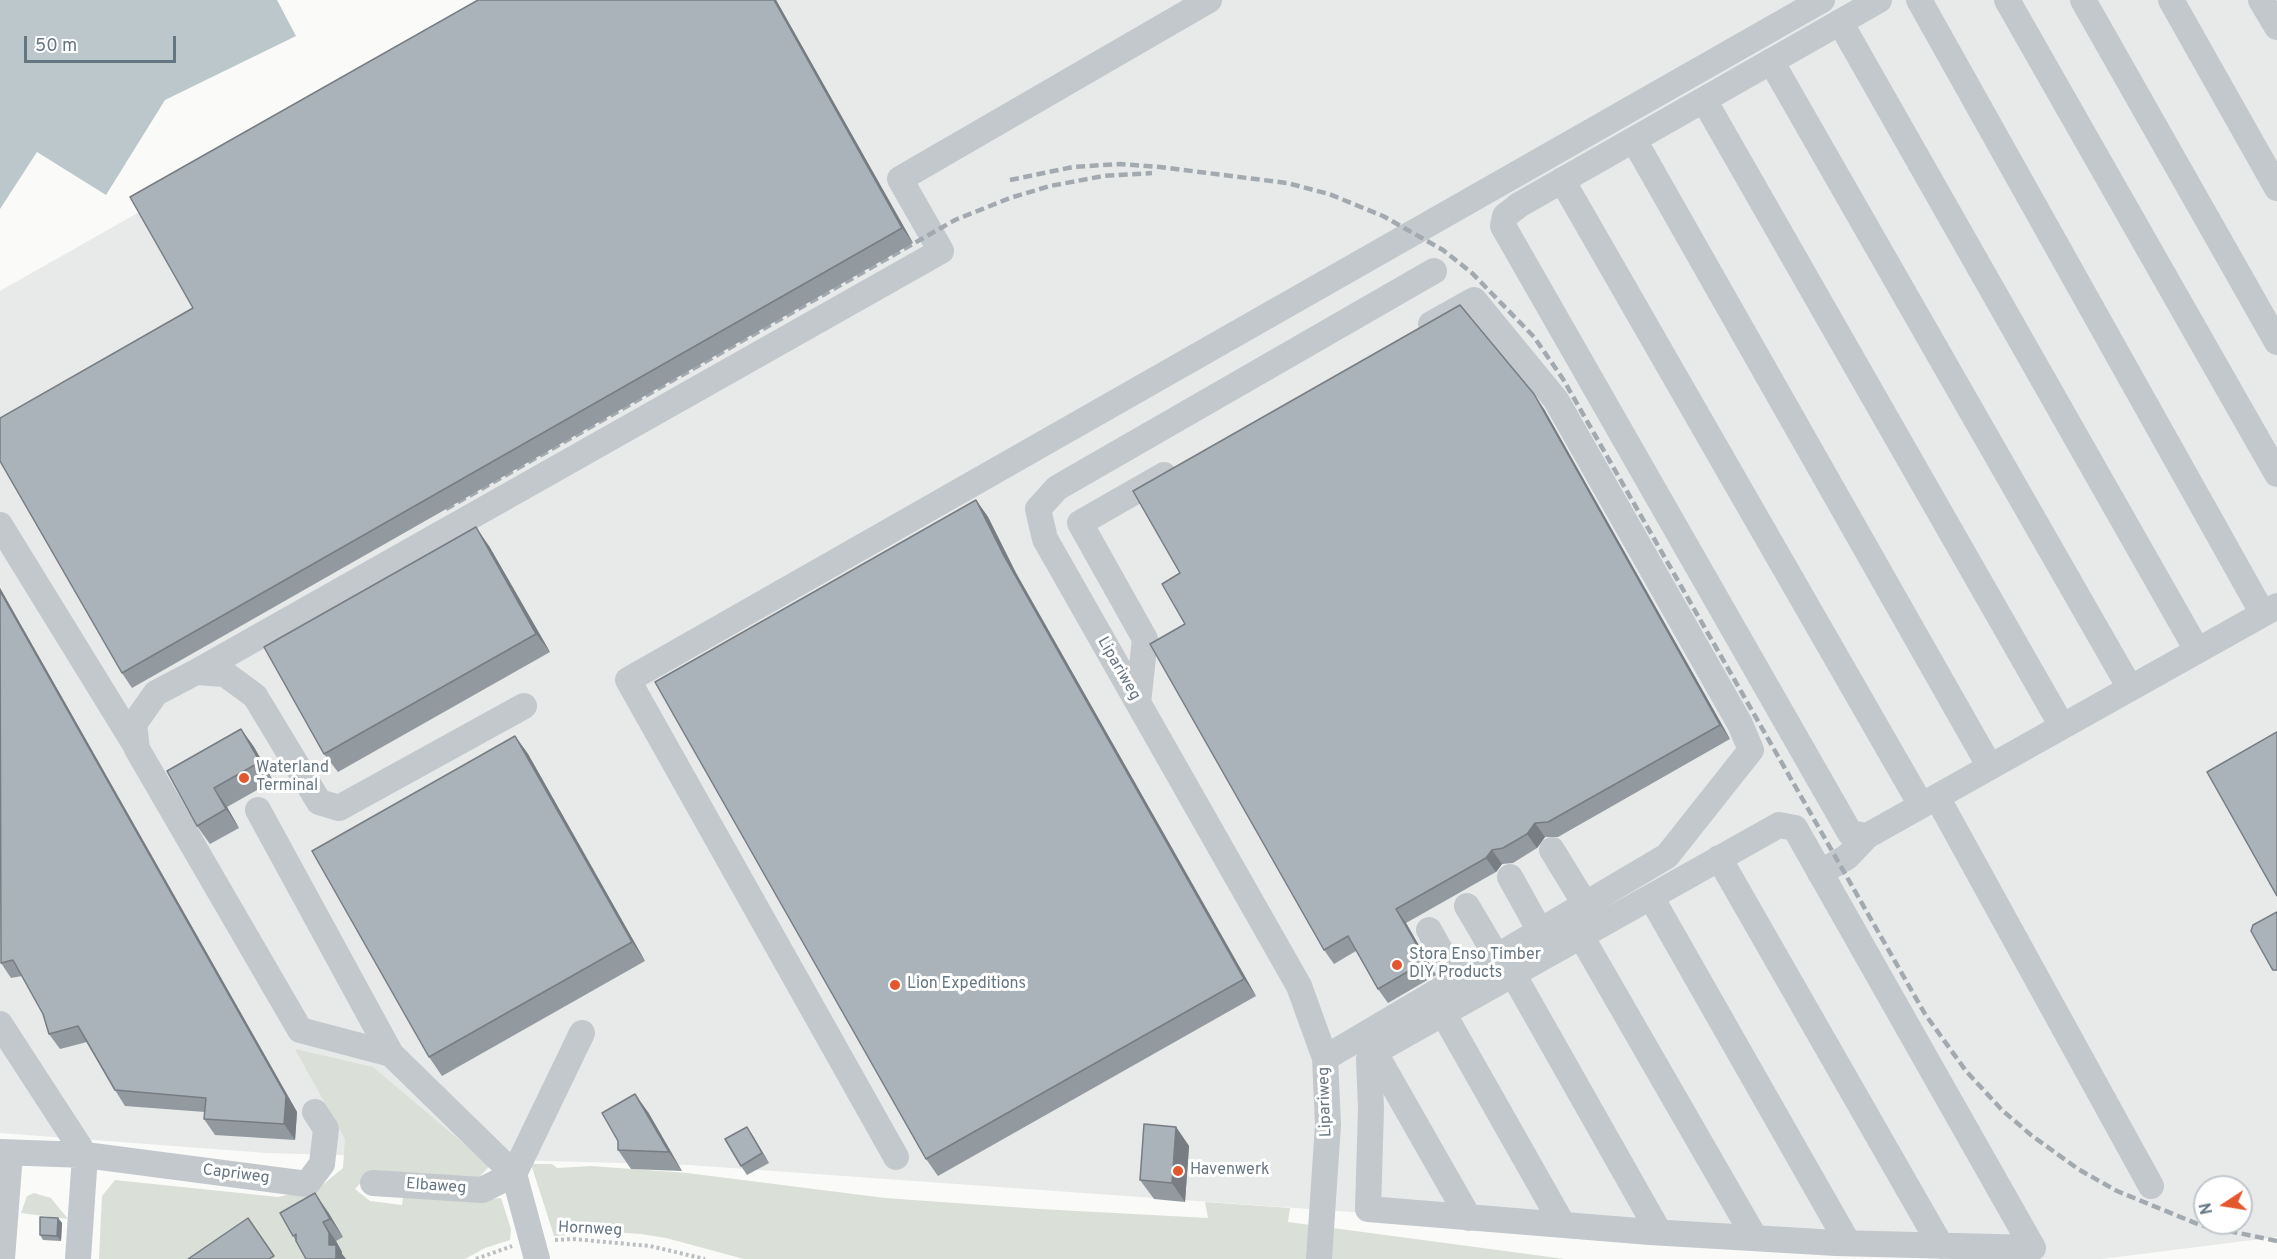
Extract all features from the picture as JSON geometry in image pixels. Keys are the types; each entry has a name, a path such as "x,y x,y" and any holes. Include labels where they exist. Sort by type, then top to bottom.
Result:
{"street":[{"path":"138,749 134,724 156,693 941,251 900,179 1209,0"},
{"path":"896,1156 628,680 1822,0"},
{"path":"1868,836 1850,833 1503,226 1505,216 1519,205 1879,0"},
{"path":"1820,873 1847,857 1868,836 2270,610 1919,0"},
{"path":"2007,0 2277,474"},
{"path":"2083,0 2277,342"},
{"path":"2171,0 2277,188"},
{"path":"2261,0 2277,27"},
{"path":"1840,22 2197,650"},
{"path":"1772,61 2130,688"},
{"path":"1704,100 2062,726"},
{"path":"1634,140 1990,767"},
{"path":"1562,180 1929,801 2151,1186"},
{"name":"Lipariweg","path":"1319,1259 1328,1125 1325,1058 1299,986 1045,539 1038,509 1057,488 1434,271"},
{"path":"1325,1058 1457,980 1505,965 1581,936 1779,825 1795,828 2033,1248 1755,1238 1368,1209 1371,1109 1369,1059 1375,1053 1443,1013 1505,965 1540,931 1667,856 1751,750 1740,724 1556,400 1474,300 1412,335"},
{"path":"1138,703 1145,639 1080,522 1184,464"},
{"path":"0,525 138,749 300,1030 392,1054"},
{"path":"196,672 225,674 255,696 319,802 339,808 524,706"},
{"path":"258,810 392,1054 514,1174 535,1250"},
{"path":"1552,850 1585,904"},
{"path":"1719,858 1941,1246"},
{"path":"1510,878 1540,931"},
{"path":"1651,897 1848,1243"},
{"path":"1467,906 1505,965 1659,1232"},
{"path":"1429,930 1457,980"},
{"path":"1581,936 1755,1238"},
{"path":"1443,1013 1563,1225"},
{"path":"0,1024 85,1155 78,1259"},
{"path":"514,1174 582,1033"},
{"path":"1375,1053 1470,1218"},
{"name":"Capriweg","path":"2,1259 5,1152 85,1155 307,1184 322,1164 326,1129 315,1112"},
{"name":"Elbaweg","path":"373,1183 482,1190 514,1174"}],"path":[{"name":"Hornweg","path":"476,1259 499,1248 535,1250 573,1239 650,1246 705,1259"}],"shaded area":[{"path":"0,0 277,0 296,36 165,100 106,195 37,152 0,209"},
{"path":"513,0 2277,0 2277,1237 2102,1259 2014,1259 689,1165 267,1153 0,1133 0,291"},
{"path":"295,1049 373,1067 490,1166 477,1179 371,1171 355,1189 370,1201 402,1205 403,1197 473,1201 501,1198 511,1229 510,1240 485,1248 465,1259 99,1259 102,1196 115,1180 278,1197 320,1187 343,1168 345,1139"},
{"path":"531,1164 552,1164 557,1168 591,1166 687,1173 885,1198 1040,1209 1208,1218 1205,1202 1290,1208 1288,1222 1565,1259 744,1259 666,1238 641,1234 611,1232 554,1236"},
{"path":"34,1193 51,1198 68,1219 21,1213 27,1196"}],"building":[{"path":"478,0 774,0 902,228 122,673 0,461 0,418 193,308 130,197"},
{"path":"1460,305 1534,394 1720,725 1548,822 1535,823 1527,834 1503,848 1492,850 1486,858 1396,909 1426,961 1378,989 1348,936 1324,950 1150,644 1185,624 1162,584 1180,573 1133,491"},
{"path":"976,500 1004,556 1244,979 926,1159 655,682"},
{"path":"476,527 536,634 324,754 264,647"},
{"path":"0,591 286,1096 284,1124 204,1119 206,1098 115,1090 78,1026 49,1034 43,1014 13,960 1,963"},
{"path":"241,729 260,762 214,788 226,809 197,826 167,771"},
{"path":"2277,732 2277,896 2207,772"},
{"path":"515,736 632,942 429,1057 312,851"},
{"path":"2277,912 2277,970 2273,970 2251,931 2253,925"},
{"path":"635,1094 669,1152 618,1150 618,1141 602,1113"},
{"path":"1144,1124 1176,1127 1172,1183 1140,1180"},
{"path":"747,1127 762,1153 741,1166 725,1139"},
{"path":"315,1193 330,1219 323,1222 329,1233 329,1245 336,1245 336,1259 306,1259 296,1241 296,1234 293,1236 280,1213"},
{"path":"40,1217 58,1218 57,1236 40,1235"},
{"path":"248,1218 274,1256 269,1259 188,1259"}],"railway":[{"path":"1010,180 1073,167 1120,164 1287,183 1329,194 1383,216 1443,250 1472,273 1534,337 1563,379 1925,1014 1966,1071 2002,1110 2031,1135 2078,1169 2117,1191 2200,1225 2277,1241"},
{"path":"446,509 955,220 1010,198 1050,186 1103,176 1152,173"}],"place":[{"name":"Waterland Terminal","path":"244,778"},
{"name":"Stora Enso Timber DIY Products","path":"1397,965"},
{"name":"Lion Expeditions","path":"895,985"},
{"name":"Havenwerk","path":"1178,1171"}]}
